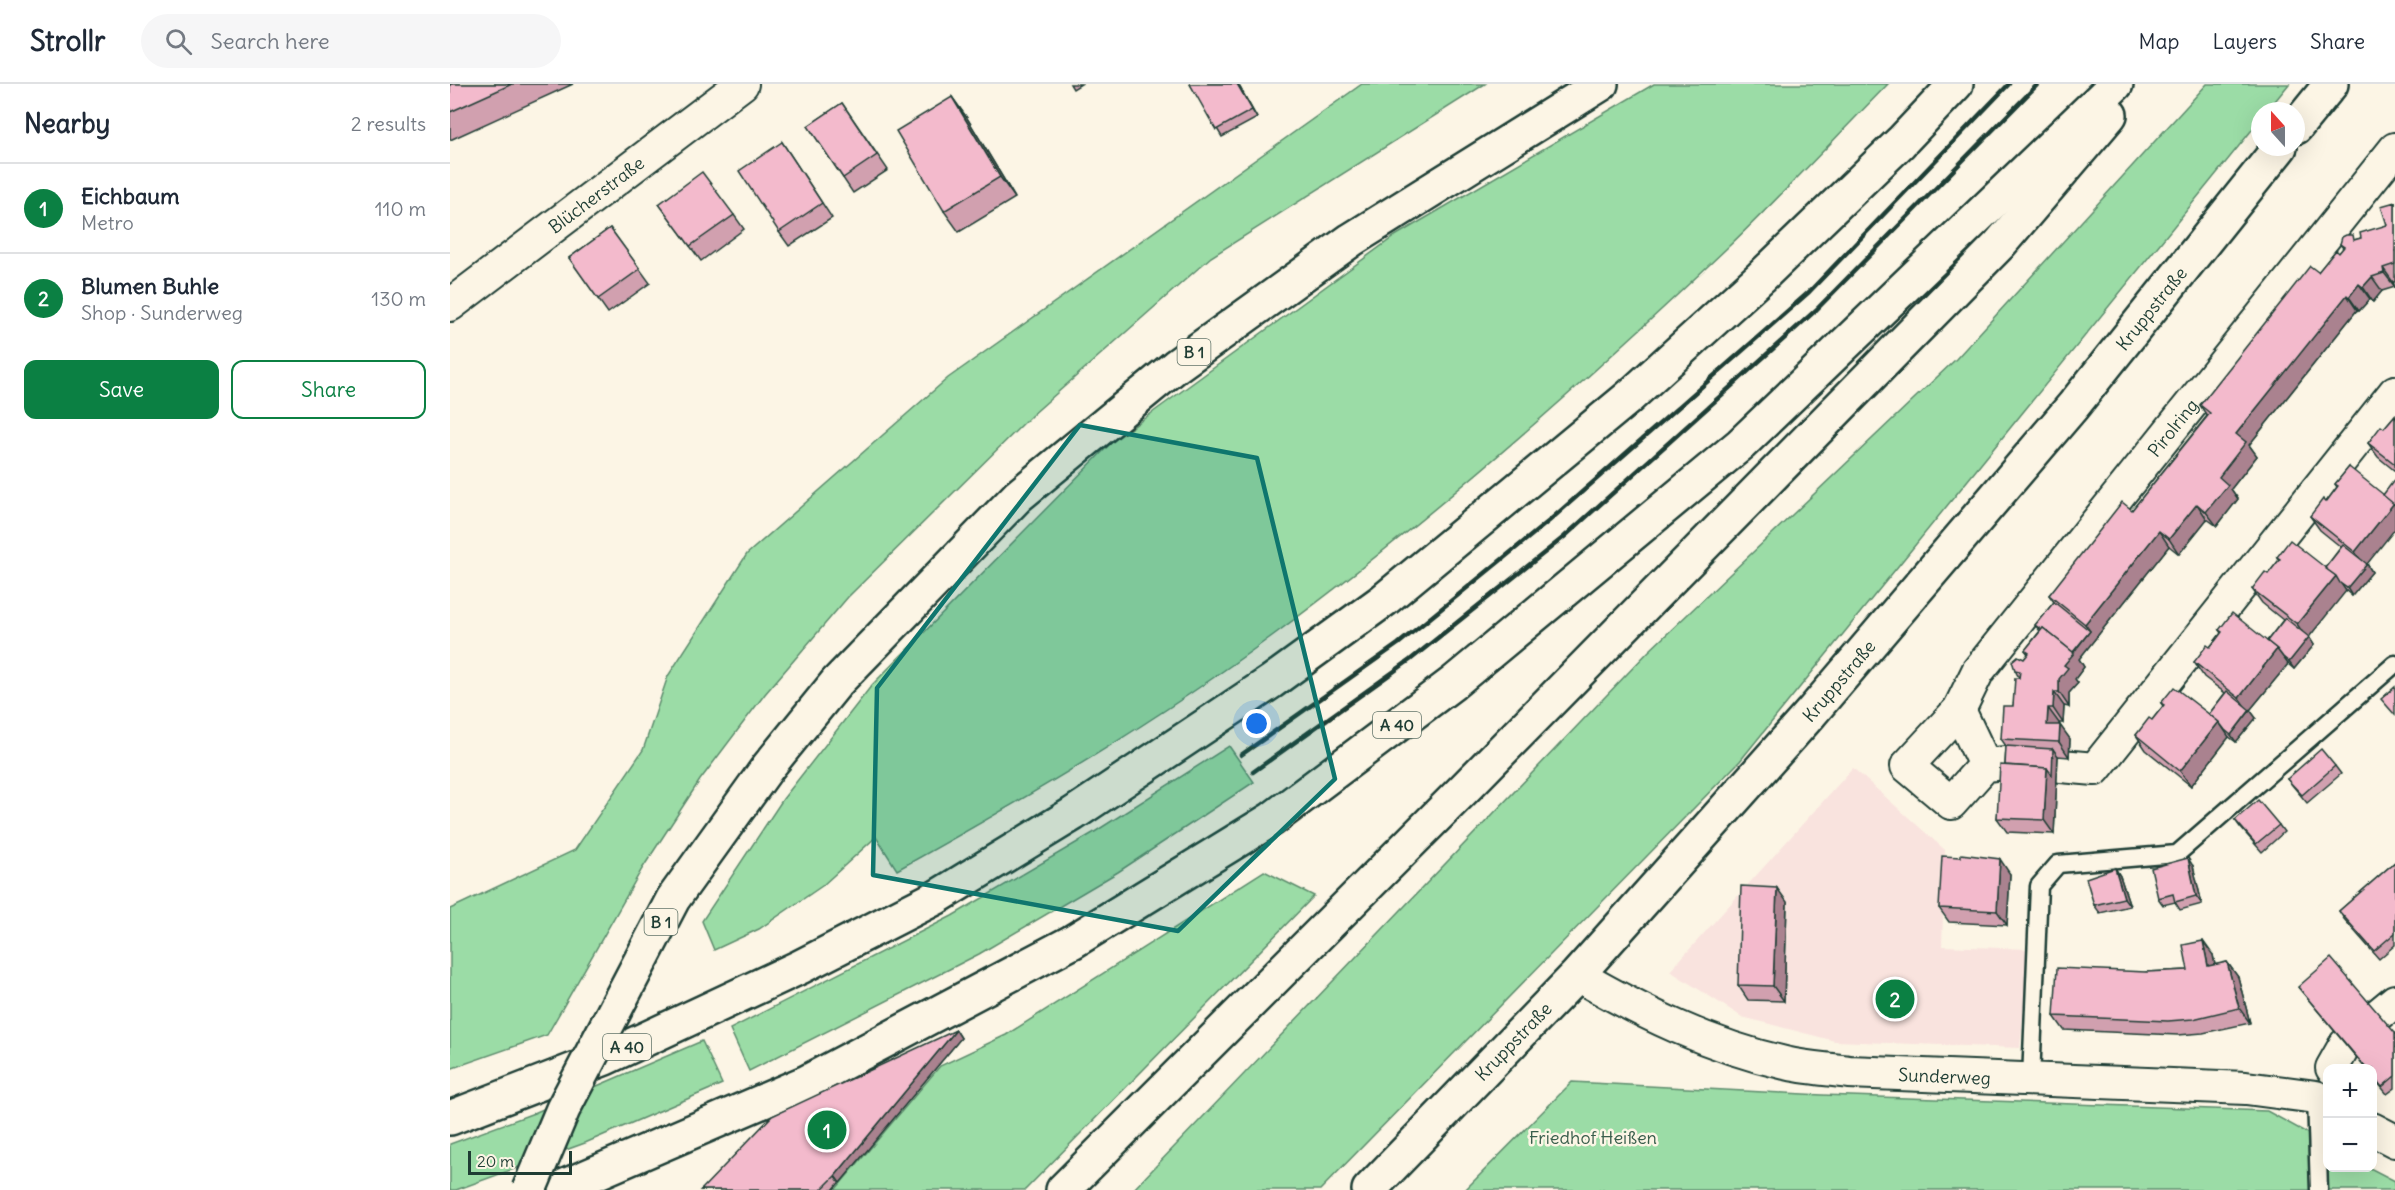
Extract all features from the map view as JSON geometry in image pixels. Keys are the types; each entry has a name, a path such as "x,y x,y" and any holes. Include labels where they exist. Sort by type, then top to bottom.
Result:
{"main road":[{"name":"B 1","path":"529,1190 563,1109 673,898 768,767 837,682 1018,496 1176,366 1351,240 1601,84"},
{"name":"A 40","path":"450,1118 605,1058 800,967 938,897 1073,814 1271,682 1384,600 1628,398 1761,277 1901,142 1956,84"},
{"name":"A 40","path":"556,1190 805,1083 1072,942 1272,819 1453,683 1742,444 2116,84"},
{"path":"1063,1190 2000,245 2137,84"},
{"path":"2305,116 2331,84"},
{"name":"Kruppstraße","path":"1369,1190 1577,975 1811,713 2073,406 2273,156"}],"street":[{"name":"Blücherstraße","path":"450,305 742,84"},
{"name":"Pirolring","path":"1959,710 1995,764 1951,803 1907,766 1959,710 1978,671 2395,150"},
{"path":"2061,766 2095,769 2395,393"},
{"name":"Sunderweg","path":"1577,975 1635,1008 1712,1042 1786,1064 1849,1072 2323,1092"},
{"path":"2377,1131 2395,1141"}],"lane":[{"path":"2031,1080 2039,886 2058,864 2177,854 2395,664"},
{"path":"2319,1190 2323,1112"}],"highlighted area":[{"path":"1080,425 1257,458 1335,779 1178,931 873,875 877,688"}],"shaded area":[{"path":"1853,768 1945,850 1942,946 2030,949 2020,1048 1835,1041 1742,1017 1670,971"}],"green space":[{"path":"1362,84 1485,84 1211,257 1031,416 848,597 765,694 700,780 642,869 547,1035 450,1069 450,909 575,850 643,750 668,676 747,554 948,378"},
{"path":"1654,84 1888,84 1727,248 1619,349 1451,496 1276,633 1138,728 946,843 897,870 876,837 822,886 759,929 714,950 702,921 783,799 872,685 1112,442 1395,236"},
{"path":"2207,84 2289,84 2274,102 2251,102 2251,131 1740,761 1320,1190 1133,1190 1648,652 1956,359"},
{"path":"1229,746 1254,782 1118,872 979,954 749,1071 730,1029 952,916 1093,833"},
{"path":"1264,871 1314,896 1025,1190 835,1190 940,1066 1006,1035"},
{"path":"702,1041 722,1084 585,1143 456,1190 450,1190 450,1144 534,1113"},
{"name":"Friedhof Heißen","path":"1572,1082 1822,1095 2267,1111 2323,1142 2323,1172 2377,1172 2395,1181 2395,1190 1465,1190"}],"building":[{"path":"450,84 512,84 450,112"},
{"path":"1190,84 1237,84 1252,110 1216,130"},
{"path":"952,97 1000,177 944,211 896,131"},
{"path":"842,103 877,155 843,178 808,126"},
{"path":"782,142 822,203 779,232 739,171"},
{"path":"702,172 734,215 690,246 659,204"},
{"path":"2395,202 2395,264 2383,268 2384,273 2372,277 2363,287 2359,284 2349,297 2347,295 2236,434 2246,442 2219,477 2228,485 2206,512 2197,504 2169,539 2159,531 2085,624 2049,595 2122,502 2132,510 2210,413 2200,405 2310,266 2318,272 2336,250 2339,253 2344,247 2340,244 2342,237 2353,235 2354,240 2361,238 2360,233 2387,225 2381,206"},
{"path":"610,228 640,269 598,299 569,258"},
{"path":"2395,415 2395,464 2368,443 2381,426 2384,428"},
{"path":"2349,467 2394,503 2355,552 2310,516 2323,499 2326,502 2338,486 2335,484"},
{"path":"2395,479 2395,505 2383,495"},
{"path":"2290,540 2336,576 2297,624 2252,589 2265,572 2268,574 2280,559 2277,557"},
{"path":"2343,545 2367,564 2347,588 2325,568"},
{"path":"2054,602 2090,631 2073,652 2043,628 2042,630 2035,625"},
{"path":"2232,613 2277,649 2239,698 2194,662 2207,645 2210,647 2216,640 2222,632 2219,630"},
{"path":"2285,618 2309,637 2289,662 2267,641"},
{"path":"2043,628 2074,653 2064,665 2068,668 2059,679 2059,692 2054,692 2053,708 2048,708 2047,725 2060,725 2059,742 2001,739 2003,706 2013,706 2015,678 2019,678 2020,671 2015,670 2012,661 2018,656 2024,659 2029,653 2025,650"},
{"path":"2174,687 2219,722 2180,771 2136,735 2149,718 2152,720 2164,705 2161,703"},
{"path":"2395,687 2395,715 2381,699"},
{"path":"2227,691 2250,710 2231,735 2209,714"},
{"path":"2006,746 2053,749 2052,775 2047,768 2005,765"},
{"path":"2321,749 2335,766 2302,795 2287,779"},
{"path":"2000,765 2047,768 2044,820 1997,818"},
{"path":"2258,800 2279,825 2256,844 2235,820"},
{"path":"1961,854 2000,859 1997,911 1939,908 1942,856 1961,857"},
{"path":"2188,858 2196,896 2175,902 2173,894 2158,898 2151,868"},
{"path":"2395,862 2395,933 2374,951 2339,911"},
{"path":"2115,868 2124,898 2094,905 2086,878"},
{"path":"1741,886 1777,888 1773,986 1738,985"},
{"path":"2203,941 2208,966 2227,962 2239,1008 2193,1019 2168,1021 2054,1016 2057,968 2146,972 2188,970 2183,945"},
{"path":"2331,958 2395,1033 2395,1076 2382,1087 2377,1081 2377,1064 2363,1064 2298,987"},
{"path":"956,1030 821,1190 701,1190 772,1116"}],"railway":[{"path":"1241,755 1398,644 1549,521 1809,292 2009,84"},
{"path":"1253,772 1410,660 1564,537 1816,310 2038,84"}],"place":[{"name":"Blumen Buhle","path":"1895,999"},
{"name":"Eichbaum","path":"827,1130"}]}
